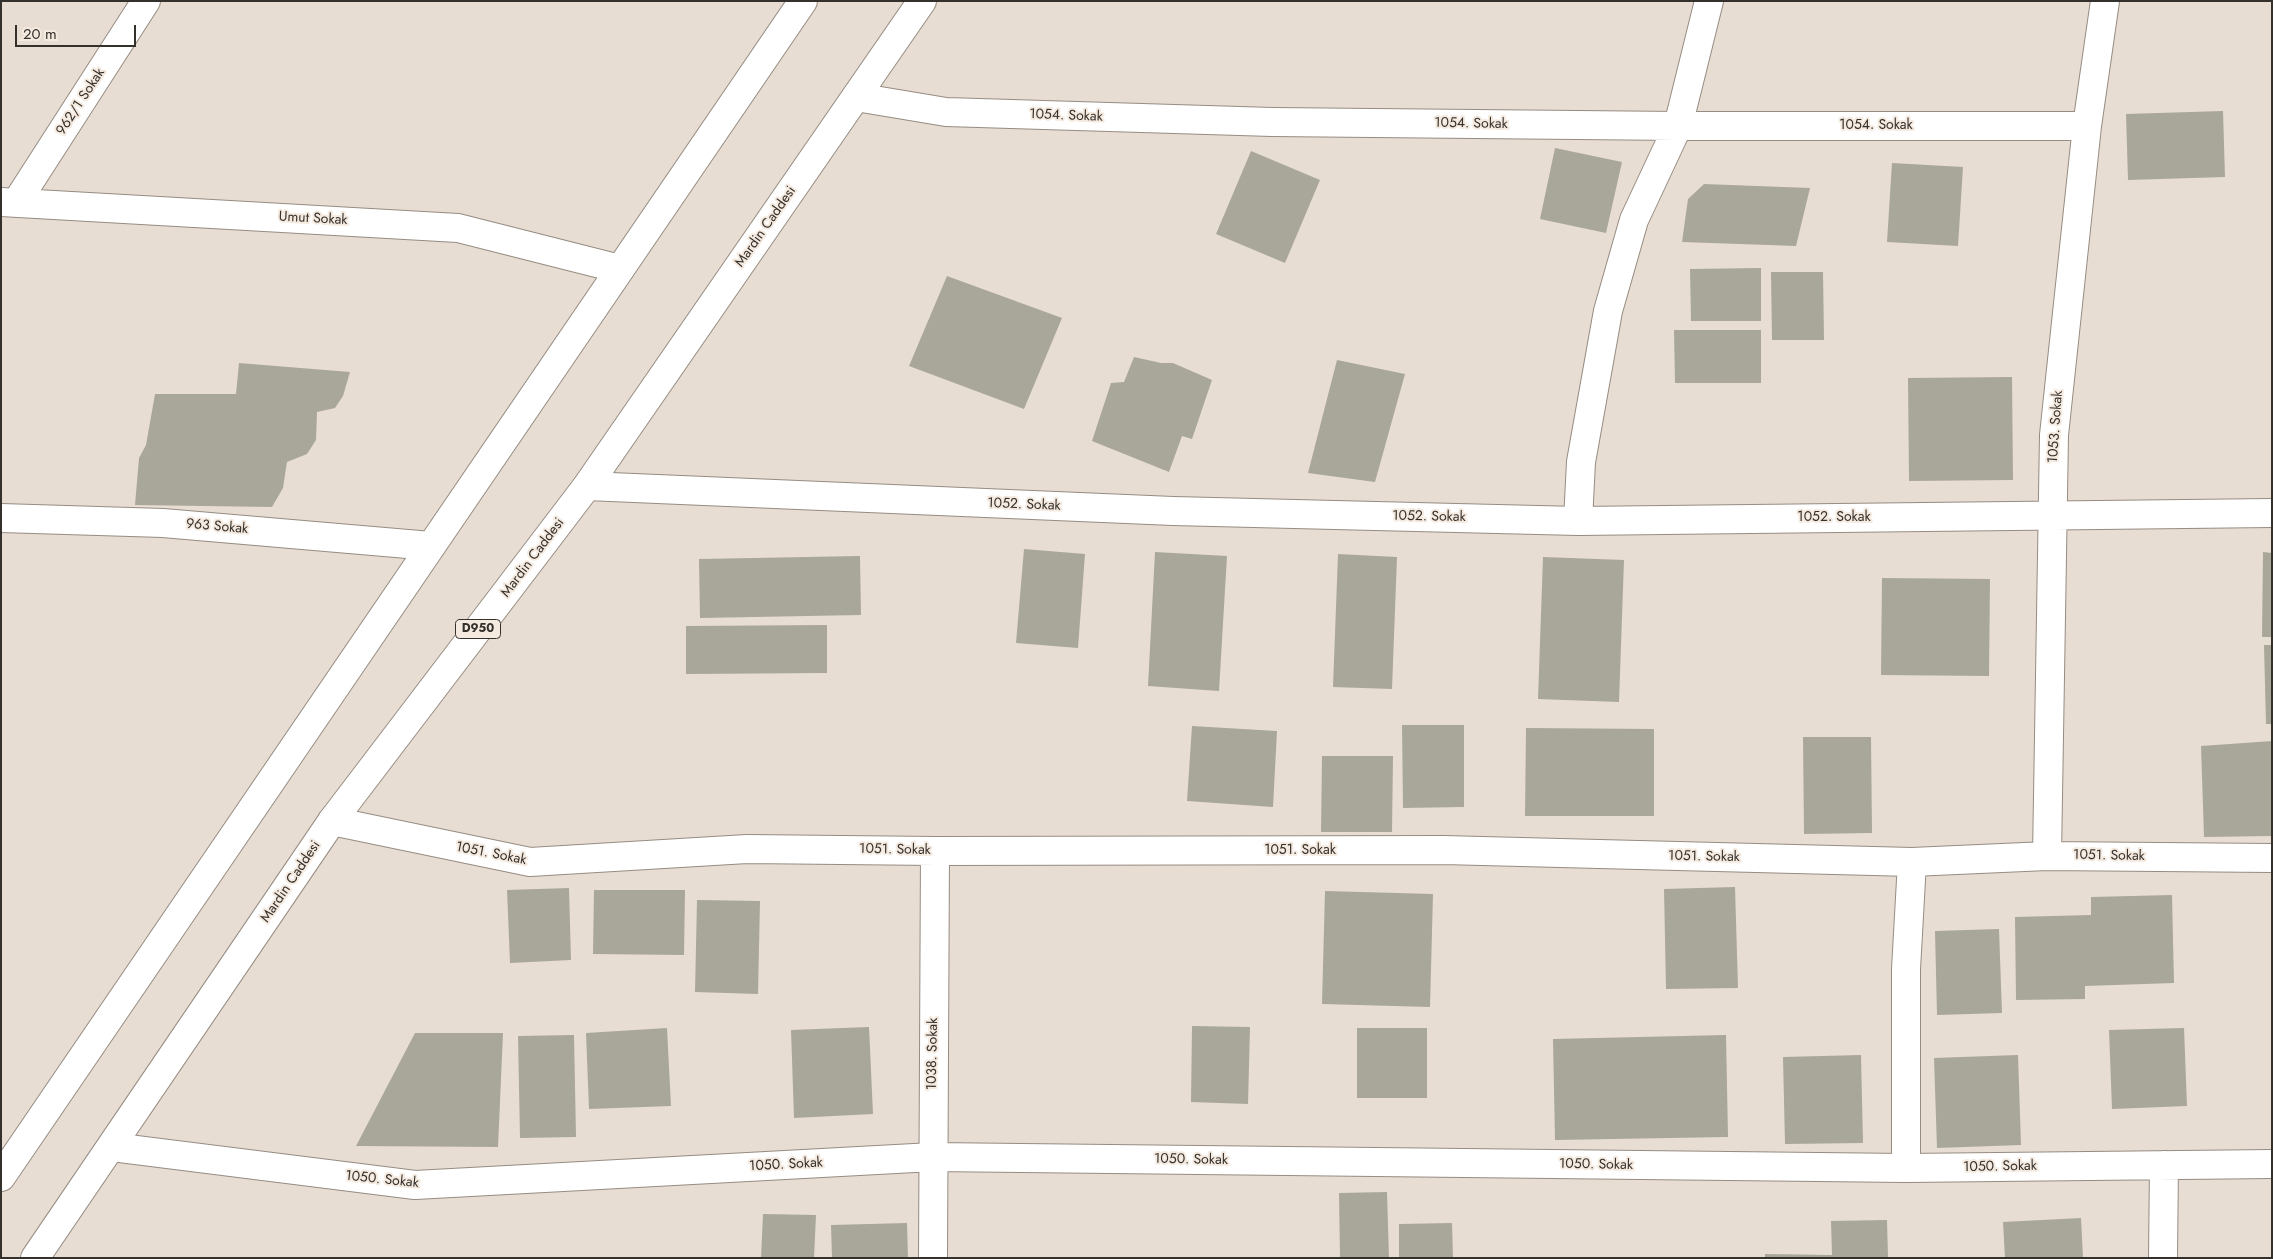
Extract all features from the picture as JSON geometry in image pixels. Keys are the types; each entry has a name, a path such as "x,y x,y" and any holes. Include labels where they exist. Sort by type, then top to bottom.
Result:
{"main road":[{"name":"962/1 Sokak","path":"9,202 146,1"},
{"path":"1,1177 803,1"},
{"name":"Mardin Caddesi","path":"35,1258 332,821 587,486 922,1"},
{"path":"1578,520 1581,462 1608,311 1634,220 1678,126 1709,1"},
{"name":"1053. Sokak","path":"2047,856 2054,434 2087,126 2105,1"},
{"name":"1054. Sokak","path":"856,97 956,113 1272,122 1678,126 2087,126"},
{"name":"Umut Sokak","path":"9,202 458,228 620,269"},
{"name":"1052. Sokak","path":"587,486 1173,511 1578,520 2052,517 2272,513"},
{"name":"963 Sokak","path":"1,518 163,523 431,546"},
{"name":"1051. Sokak","path":"332,821 530,862 747,848 935,851 1443,850 1912,862 2047,856 2272,858"},
{"name":"1038. Sokak","path":"934,1258 932,1157 935,851"},
{"path":"1906,1168 1906,969 1912,862"},
{"name":"1050. Sokak","path":"112,1147 415,1185 932,1157 1906,1168 2272,1164"},
{"path":"2163,1258 2164,1165"}],"building":[{"path":"2223,111 2225,177 2128,180 2126,114"},
{"path":"1555,148 1622,162 1606,233 1540,219"},
{"path":"1251,151 1320,180 1285,263 1216,234"},
{"path":"1892,163 1963,167 1958,246 1887,242"},
{"path":"1704,184 1810,188 1796,246 1682,242 1688,199"},
{"path":"1761,268 1761,321 1691,321 1690,269"},
{"path":"1771,272 1823,272 1824,340 1772,340"},
{"path":"947,276 1062,318 1024,409 909,366"},
{"path":"1674,330 1761,330 1761,383 1675,383"},
{"path":"1134,357 1161,363 1173,363 1212,380 1192,439 1182,436 1169,472 1092,441 1111,383 1124,382"},
{"path":"1337,360 1405,374 1375,482 1308,473"},
{"path":"239,363 350,372 343,396 335,408 317,412 316,440 307,454 287,462 283,488 272,507 135,505 139,458 146,445 155,394 236,394"},
{"path":"2012,377 2013,480 1909,481 1908,378"},
{"path":"1024,549 1085,554 1078,648 1016,643"},
{"path":"1155,552 1227,556 1219,691 1148,686"},
{"path":"2263,552 2272,553 2272,637 2262,637"},
{"path":"1338,554 1397,557 1392,689 1333,687"},
{"path":"860,556 861,615 700,618 699,559"},
{"path":"1543,557 1624,560 1619,702 1538,699"},
{"path":"1882,578 1990,579 1989,676 1881,675"},
{"path":"827,625 827,673 686,674 686,626"},
{"path":"2264,645 2272,645 2272,724 2266,724"},
{"path":"1402,725 1464,725 1464,807 1403,808"},
{"path":"1192,726 1277,731 1273,807 1187,801"},
{"path":"1526,728 1654,729 1654,816 1525,816"},
{"path":"1803,737 1871,737 1872,833 1804,834"},
{"path":"2272,741 2272,836 2204,837 2201,746"},
{"path":"1322,756 1393,756 1392,832 1321,832"},
{"path":"1735,887 1738,988 1666,989 1664,889"},
{"path":"569,888 571,960 510,963 507,890"},
{"path":"594,890 685,890 684,955 593,954"},
{"path":"1325,891 1433,894 1430,1007 1322,1004"},
{"path":"2172,895 2174,983 2085,986 2085,999 2016,1000 2015,917 2091,915 2091,897"},
{"path":"697,900 760,901 758,994 695,992"},
{"path":"1999,929 2002,1013 1937,1015 1935,931"},
{"path":"1192,1026 1250,1027 1248,1104 1191,1102"},
{"path":"869,1027 873,1114 794,1118 791,1030"},
{"path":"667,1028 671,1106 589,1109 586,1033"},
{"path":"1357,1028 1427,1028 1427,1098 1357,1098"},
{"path":"2184,1028 2187,1106 2112,1109 2109,1030"},
{"path":"415,1033 503,1033 498,1147 356,1146"},
{"path":"574,1035 576,1137 520,1138 518,1036"},
{"path":"1726,1035 1728,1137 1555,1140 1553,1039"},
{"path":"1861,1055 1863,1143 1785,1144 1783,1057"},
{"path":"2018,1055 2021,1145 1937,1148 1934,1058"},
{"path":"1387,1192 1389,1258 1340,1258 1339,1193"},
{"path":"763,1214 816,1215 814,1258 761,1258"},
{"path":"2081,1218 2083,1258 2005,1258 2003,1222"},
{"path":"1887,1220 1888,1258 1765,1258 1765,1254 1832,1255 1831,1221"},
{"path":"907,1223 908,1258 832,1258 831,1225"},
{"path":"1452,1223 1453,1258 1399,1258 1399,1224"}]}
